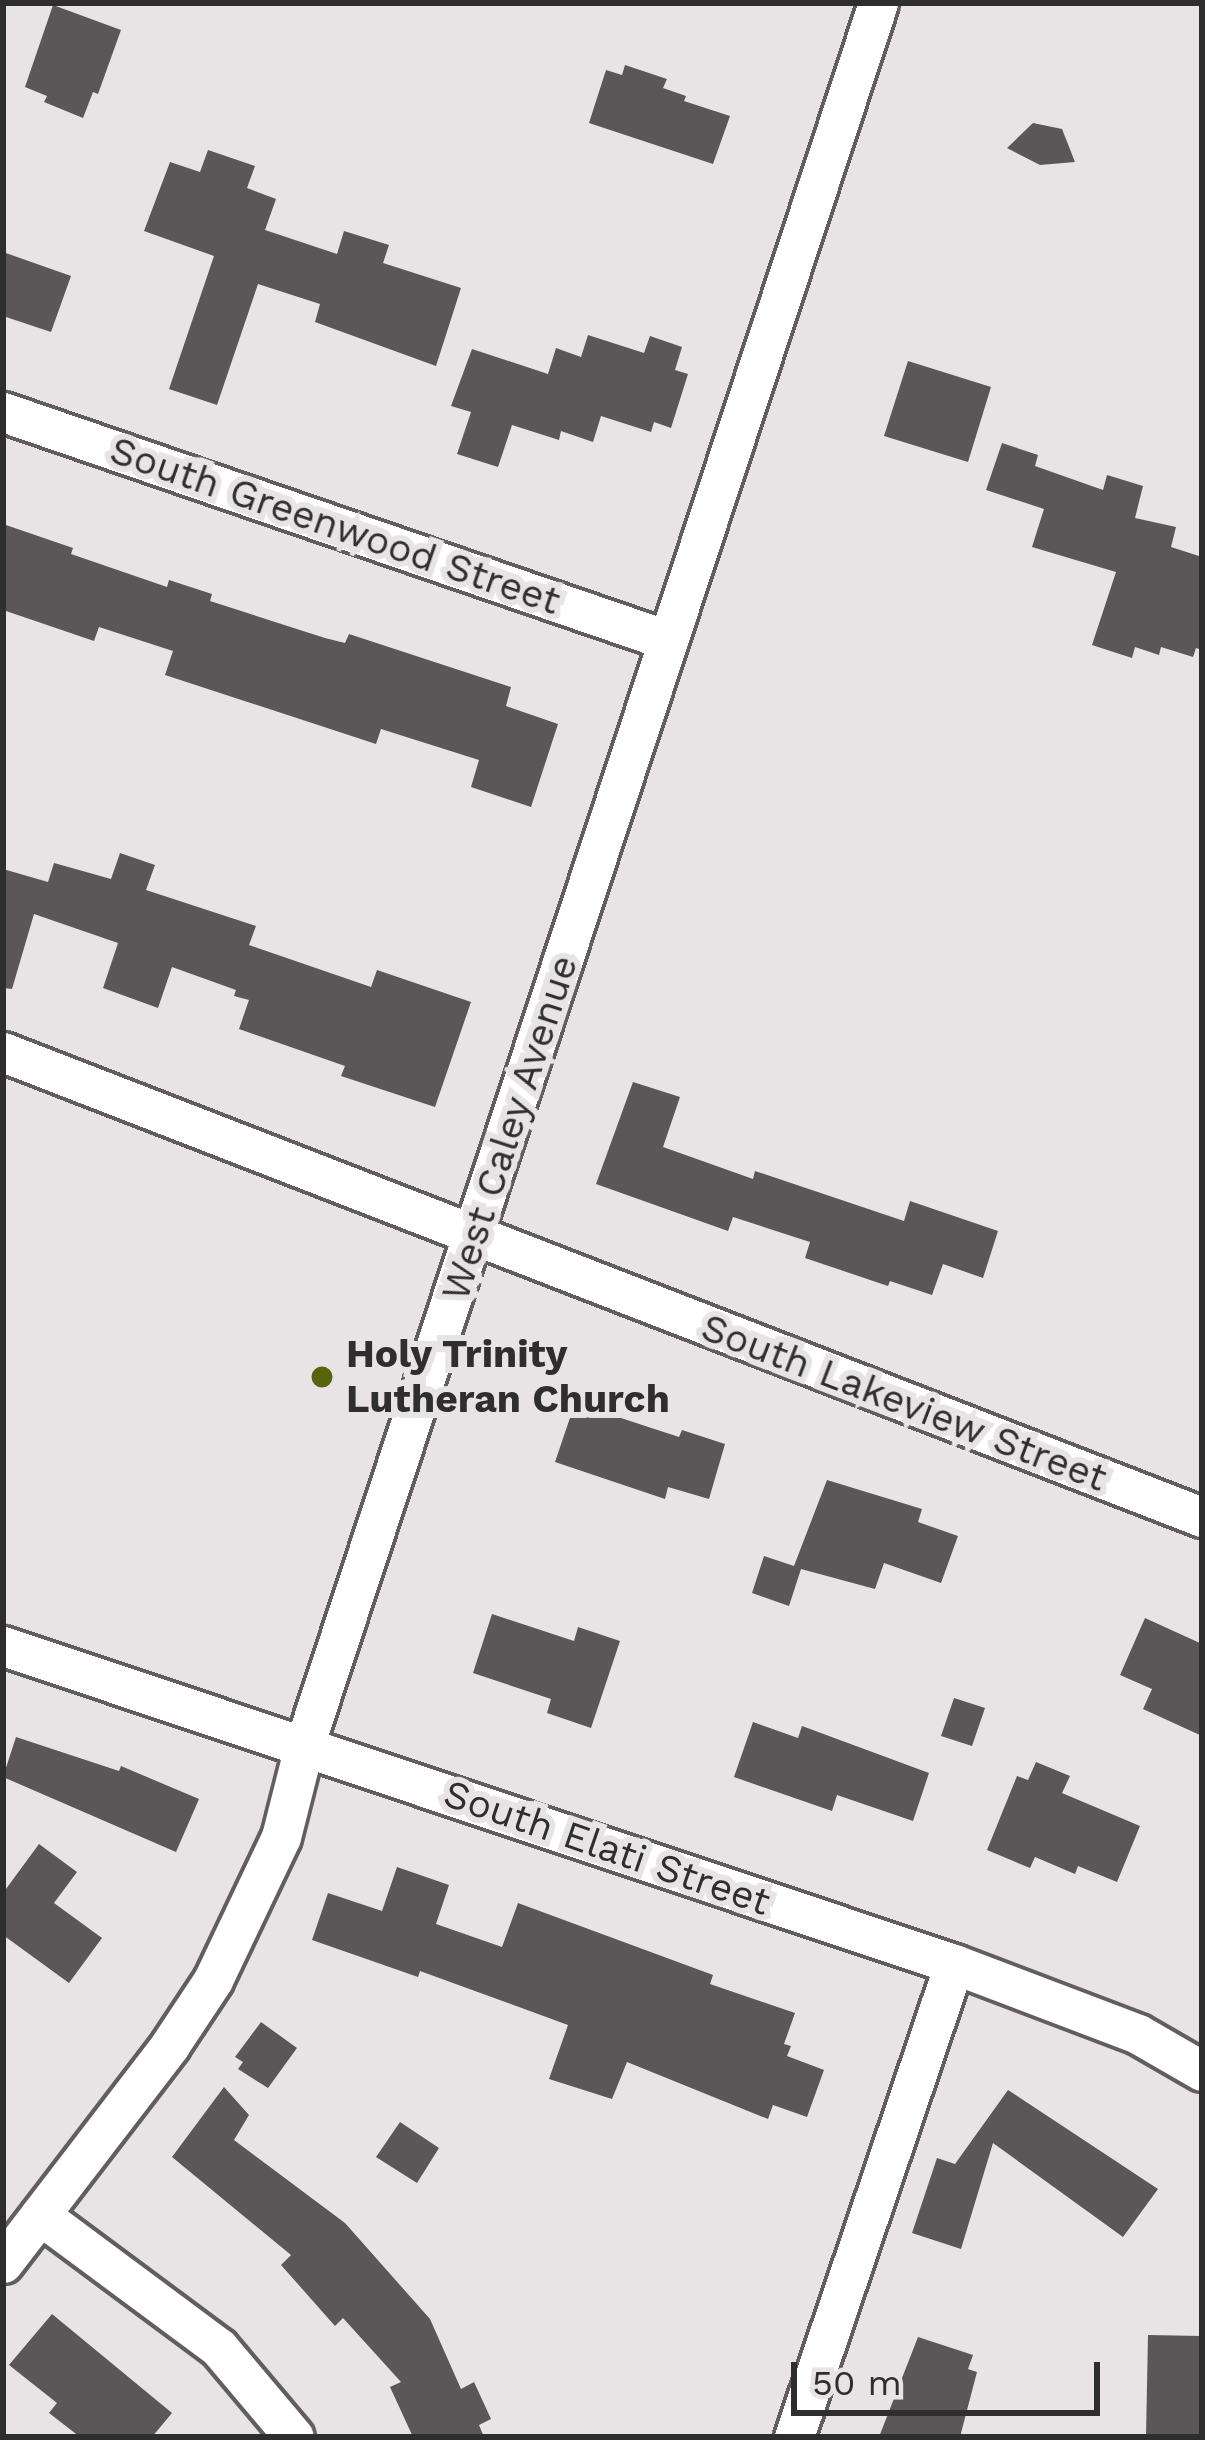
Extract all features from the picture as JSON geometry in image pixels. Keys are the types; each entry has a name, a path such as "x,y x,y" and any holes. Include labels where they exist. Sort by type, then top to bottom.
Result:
{"street":[{"name":"West Caley Avenue","path":"3,2263 170,2045 213,1980 281,1837 304,1746 475,1239 878,3"},
{"name":"South Greenwood Street","path":"3,412 668,640"},
{"name":"South Lakeview Street","path":"3,1052 475,1239 1202,1517"},
{"name":"South Elati Street","path":"3,1646 954,1964 1138,2034 1202,2071"},
{"path":"794,2437 954,1964"},
{"path":"40,2215 219,2348 294,2437"}],"building":[{"path":"53,5 121,30 98,94 93,92 83,118 44,102 47,96 25,87"},
{"path":"625,65 667,79 663,88 686,96 684,101 730,116 713,164 589,123 606,70 622,75"},
{"path":"1033,123 1062,129 1075,162 1040,165 1007,148"},
{"path":"208,150 255,166 247,188 276,199 265,230 337,254 344,231 389,245 383,263 461,288 436,366 315,322 320,304 258,284 217,405 169,389 214,256 144,231 170,162 200,172"},
{"path":"3,252 71,276 51,332 3,316"},
{"path":"588,335 644,353 650,336 682,347 675,370 688,374 671,428 654,422 651,432 601,416 593,442 561,431 559,440 512,425 498,467 457,454 471,412 451,406 472,349 548,374 556,348 581,357"},
{"path":"908,361 991,387 968,462 884,436"},
{"path":"1002,443 1038,455 1035,466 1103,490 1107,475 1143,486 1135,518 1176,527 1171,547 1202,557 1202,650 1196,648 1193,657 1161,647 1159,655 1135,647 1132,658 1092,645 1116,572 1032,547 1044,509 986,490"},
{"path":"3,524 73,548 71,554 167,587 169,580 212,594 210,601 325,638 345,643 349,634 511,687 506,706 558,724 531,807 471,787 479,760 381,729 376,744 165,675 173,651 99,627 94,641 3,610"},
{"path":"120,853 155,865 146,890 256,926 249,945 371,987 377,970 471,1002 435,1107 341,1076 345,1066 239,1029 249,1000 234,996 236,990 172,967 158,1008 103,988 118,943 34,914 12,989 3,988 3,869 48,882 54,863 111,879"},
{"path":"633,1082 680,1097 663,1147 753,1179 755,1171 904,1221 910,1201 998,1231 983,1278 943,1264 932,1295 890,1281 888,1286 805,1258 810,1242 733,1217 728,1231 596,1184"},
{"path":"575,1403 679,1437 682,1430 725,1444 709,1499 668,1487 665,1499 555,1462"},
{"path":"827,1480 922,1509 918,1522 958,1536 941,1583 884,1563 875,1589 801,1569 789,1606 752,1593 764,1556 794,1566"},
{"path":"492,1614 574,1641 578,1627 620,1641 591,1728 547,1713 551,1699 473,1673"},
{"path":"1145,1618 1202,1644 1202,1736 1143,1709 1152,1689 1120,1675"},
{"path":"954,1698 985,1708 972,1746 941,1736"},
{"path":"753,1722 798,1738 802,1726 929,1773 913,1821 837,1795 832,1811 734,1777"},
{"path":"16,1737 119,1771 121,1766 199,1799 176,1852 3,1777"},
{"path":"1036,1762 1070,1776 1062,1793 1140,1826 1117,1882 1078,1866 1075,1874 1035,1857 1030,1868 987,1850 1017,1776 1028,1780"},
{"path":"39,1844 77,1872 54,1903 102,1938 69,1983 3,1935 3,1893"},
{"path":"397,1867 449,1885 436,1924 502,1947 518,1903 713,1975 710,1984 795,2013 784,2044 791,2046 787,2056 824,2070 807,2117 773,2105 768,2119 627,2062 612,2099 549,2079 568,2025 420,1971 418,1977 312,1940 328,1893 382,1911"},
{"path":"261,2022 297,2048 268,2088 238,2069 243,2062 235,2057"},
{"path":"224,2087 249,2115 234,2140 345,2223 430,2319 461,2389 474,2382 491,2419 479,2425 484,2437 413,2437 390,2387 401,2382 343,2318 335,2326 281,2265 291,2255 172,2157"},
{"path":"1008,2090 1158,2189 1123,2237 993,2143 961,2249 912,2233 937,2158 955,2164"},
{"path":"400,2122 439,2148 417,2183 376,2157"},
{"path":"52,2314 172,2413 152,2437 80,2437 49,2413 57,2403 9,2365"},
{"path":"1148,2335 1202,2336 1202,2437 1146,2437"},
{"path":"918,2337 973,2355 968,2369 977,2372 960,2437 879,2437"}],"place":[{"name":"Holy Trinity Lutheran Church","path":"322,1377"}]}
